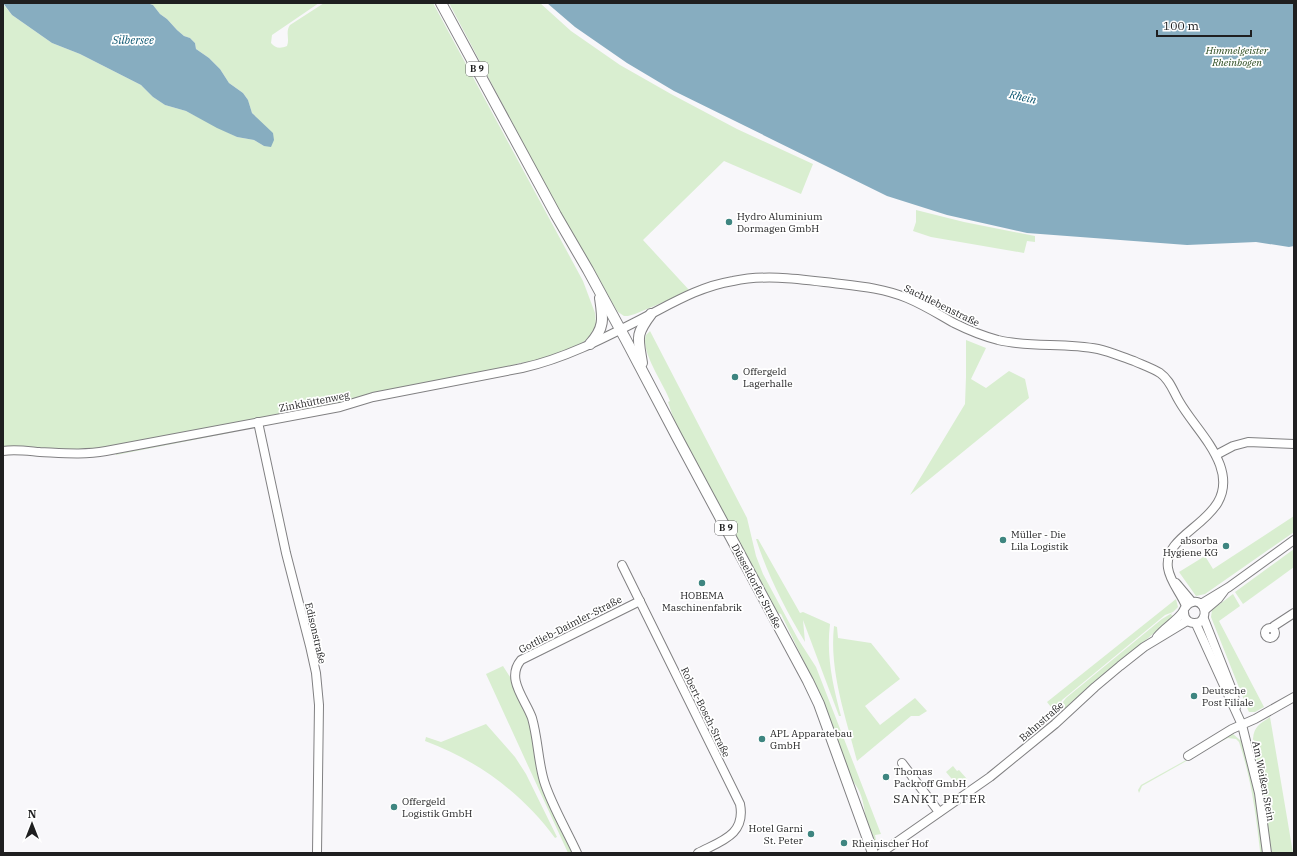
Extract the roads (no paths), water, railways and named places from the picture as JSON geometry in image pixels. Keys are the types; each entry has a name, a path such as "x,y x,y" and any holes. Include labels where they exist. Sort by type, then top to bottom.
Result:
{"main road":[{"name":"B 9","path":"441,3 556,215 620,329"},
{"path":"590,344 600,331 602,324 602,310 598,288"},
{"path":"645,375 638,337 642,326 651,314"},
{"name":"Düsseldorfer Straße","path":"620,329 808,681 818,704 873,853"}],"street":[{"name":"Sachtlebenstraße","path":"620,329 685,296 707,287 745,279 780,277 858,286 889,292 919,303 954,323 984,336 1014,343 1096,349 1113,353 1152,368 1163,375 1168,381 1178,400 1216,455 1223,477 1220,497 1205,519 1178,541 1168,556 1167,567 1173,581 1181,588 1195,609"},
{"name":"Zinkhüttenweg","path":"3,451 23,450 92,454 340,407 385,395 522,368 559,358 620,329"},
{"name":"Edisonstraße","path":"258,422 282,538 316,673 319,712 318,853"},
{"path":"1216,455 1233,446 1248,442 1294,444"},
{"name":"Bahnstraße","path":"1154,641 1164,629 1195,609 1218,599 1226,589 1294,540"},
{"name":"Robert-Bosch-Straße","path":"622,565 740,804 742,813 741,822 736,830 729,836 698,853"},
{"name":"Gottlieb-Daimler-Straße","path":"577,853 544,781 532,719 516,684 514,671 516,665 521,660 640,601"},
{"path":"1195,609 1184,617 1192,624 1196,624"},
{"name":"Bahnstraße","path":"1195,609 1196,624"},
{"name":"Am Weißen Stein","path":"1195,609 1234,695 1237,714"},
{"path":"1273,628 1294,613"},
{"name":"Bahnstraße","path":"881,853 984,781 1055,724 1095,687 1154,641 1187,620"},
{"name":"Am Weißen Stein","path":"1196,624 1242,725 1258,793 1267,853"},
{"path":"1188,756 1232,729 1294,697"},
{"path":"902,763 940,812"}],"water":[{"name":"Silbersee","path":"3,3 147,3 153,5 177,30 195,43 196,49 209,58 220,69 229,83 243,93 248,100 252,113 273,133 274,140 271,147 264,146 254,140 237,137 186,111 165,105 153,97 141,85 80,54 52,43 12,15"},
{"name":"Rhein","path":"547,3 1294,3 1294,246 1289,247 1256,242 1187,245 1027,233 947,215 887,196 674,91 627,63 575,27"}],"place":[{"name":"Hydro Aluminium Dormagen GmbH","path":"729,222"},
{"name":"Offergeld Lagerhalle","path":"735,377"},
{"name":"Müller - Die Lila Logistik","path":"1003,540"},
{"name":"absorba Hygiene KG","path":"1226,546"},
{"name":"HOBEMA Maschinenfabrik","path":"702,583"},
{"name":"Deutsche Post Filiale","path":"1194,696"},
{"name":"APL Apparatebau GmbH","path":"762,739"},
{"name":"Thomas Packroff GmbH","path":"886,777"},
{"name":"Offergeld Logistik GmbH","path":"394,807"},
{"name":"Hotel Garni St. Peter","path":"811,834"},
{"name":"Rheinischer Hof","path":"844,843"}],"district":[{"name":"SANKT PETER","path":"940,799"}],"park label":[{"name":"Himmelgeister Rheinbogen","path":"1237,56"}]}
